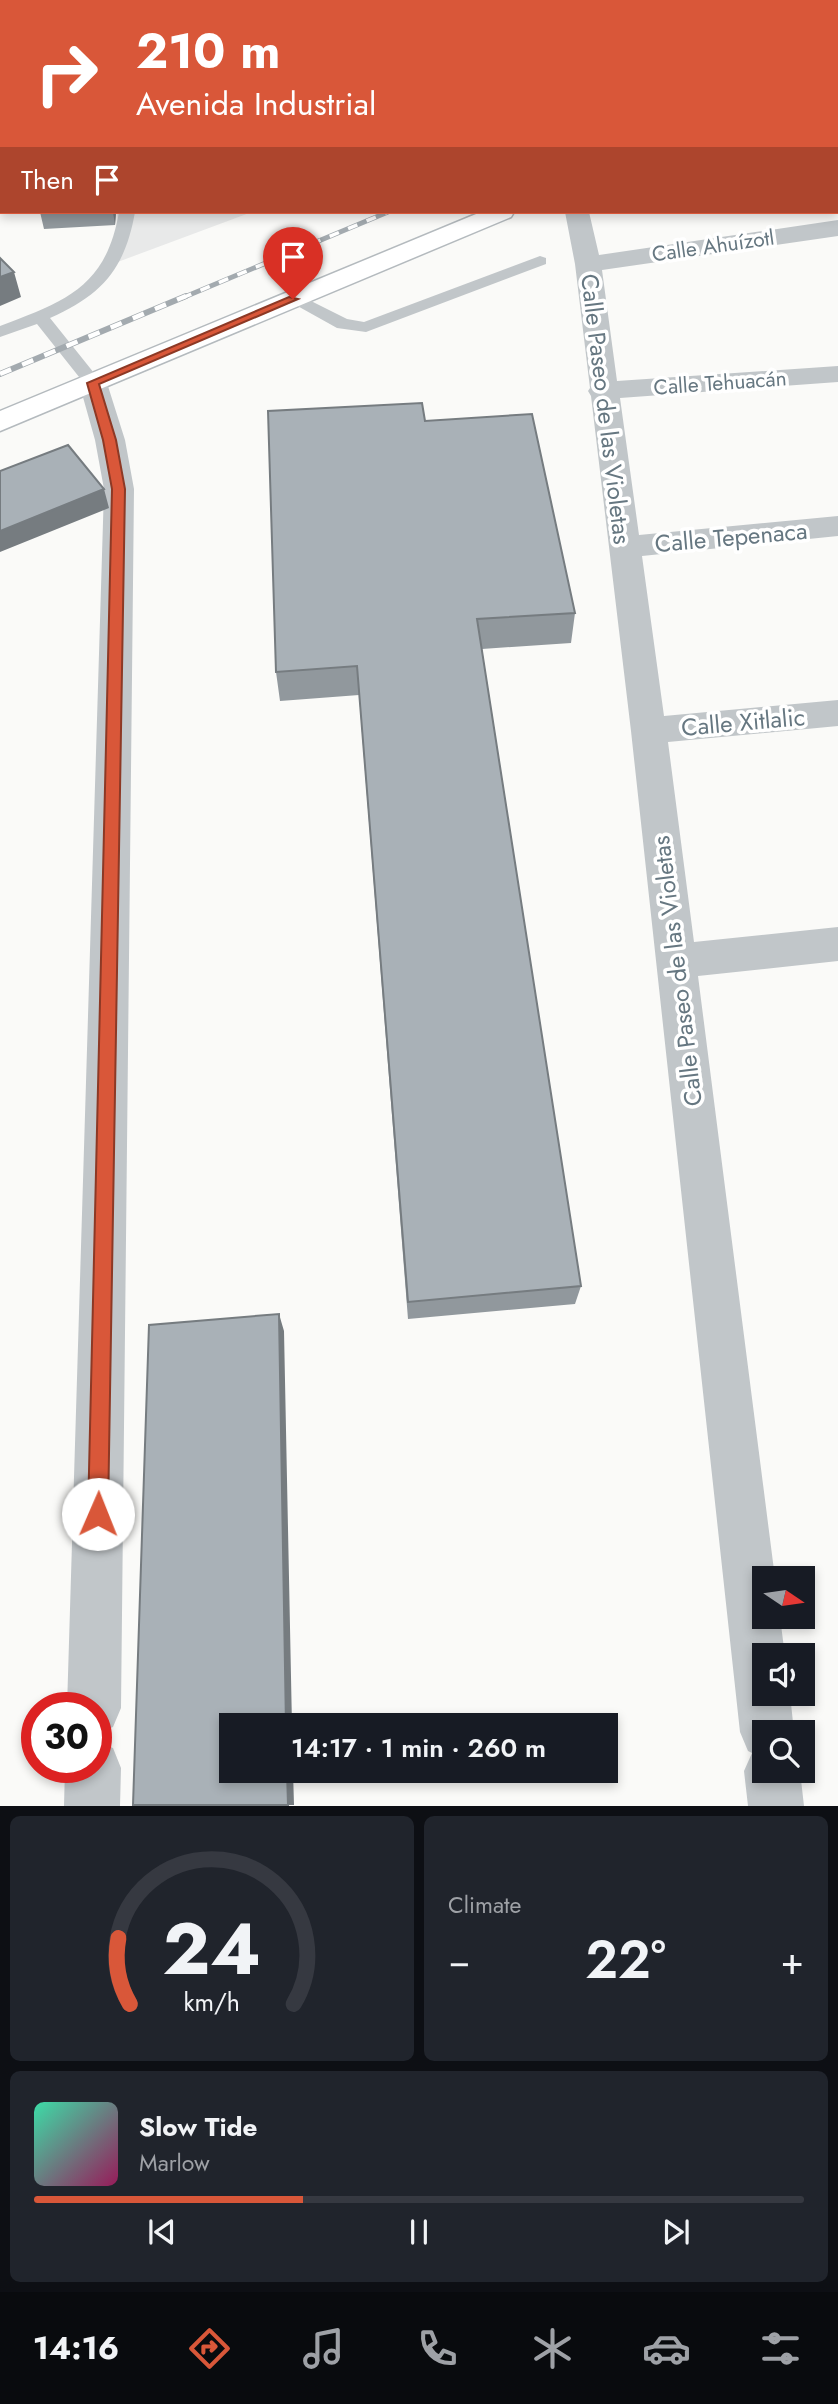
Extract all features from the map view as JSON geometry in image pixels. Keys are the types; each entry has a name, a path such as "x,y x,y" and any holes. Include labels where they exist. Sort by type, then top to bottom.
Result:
{"street":[{"path":"0,422 497,214"},
{"name":"Calle Paseo de las Violetas","path":"577,214 588,264 602,391 649,731 766,1720"},
{"name":"Calle Ahuízotl","path":"588,264 838,228"},
{"name":"Calle Tehuacán","path":"602,391 838,374"},
{"path":"93,383 110,440 119,489 94,1692"},
{"name":"Calle Tepenaca","path":"624,547 838,526"},
{"name":"Calle Xitlalic","path":"649,731 838,713"},
{"path":"676,961 838,944"},
{"path":"92,1805 93,1783"},
{"path":"773,1783 776,1805"}],"lane":[{"path":"0,332 40,317 83,294 111,268 125,237 127,214"},
{"path":"293,299 343,324 366,327 540,261"},
{"path":"40,317 93,383"}],"shaded area":[{"path":"117,214 247,214 115,263"}],"building":[{"path":"0,258 14,272 0,277"},
{"path":"422,403 425,421 532,414 575,613 477,619 581,1286 408,1302 357,666 276,672 268,411"},
{"path":"68,445 104,489 0,531 0,471"},
{"path":"279,1314 286,1713 219,1713 219,1783 287,1783 288,1805 133,1805 149,1325"}],"railway":[{"path":"182,298 383,214"},
{"path":"0,374 186,296"}],"route":[{"path":"98,1514 119,489 110,440 93,383 293,299"}]}
